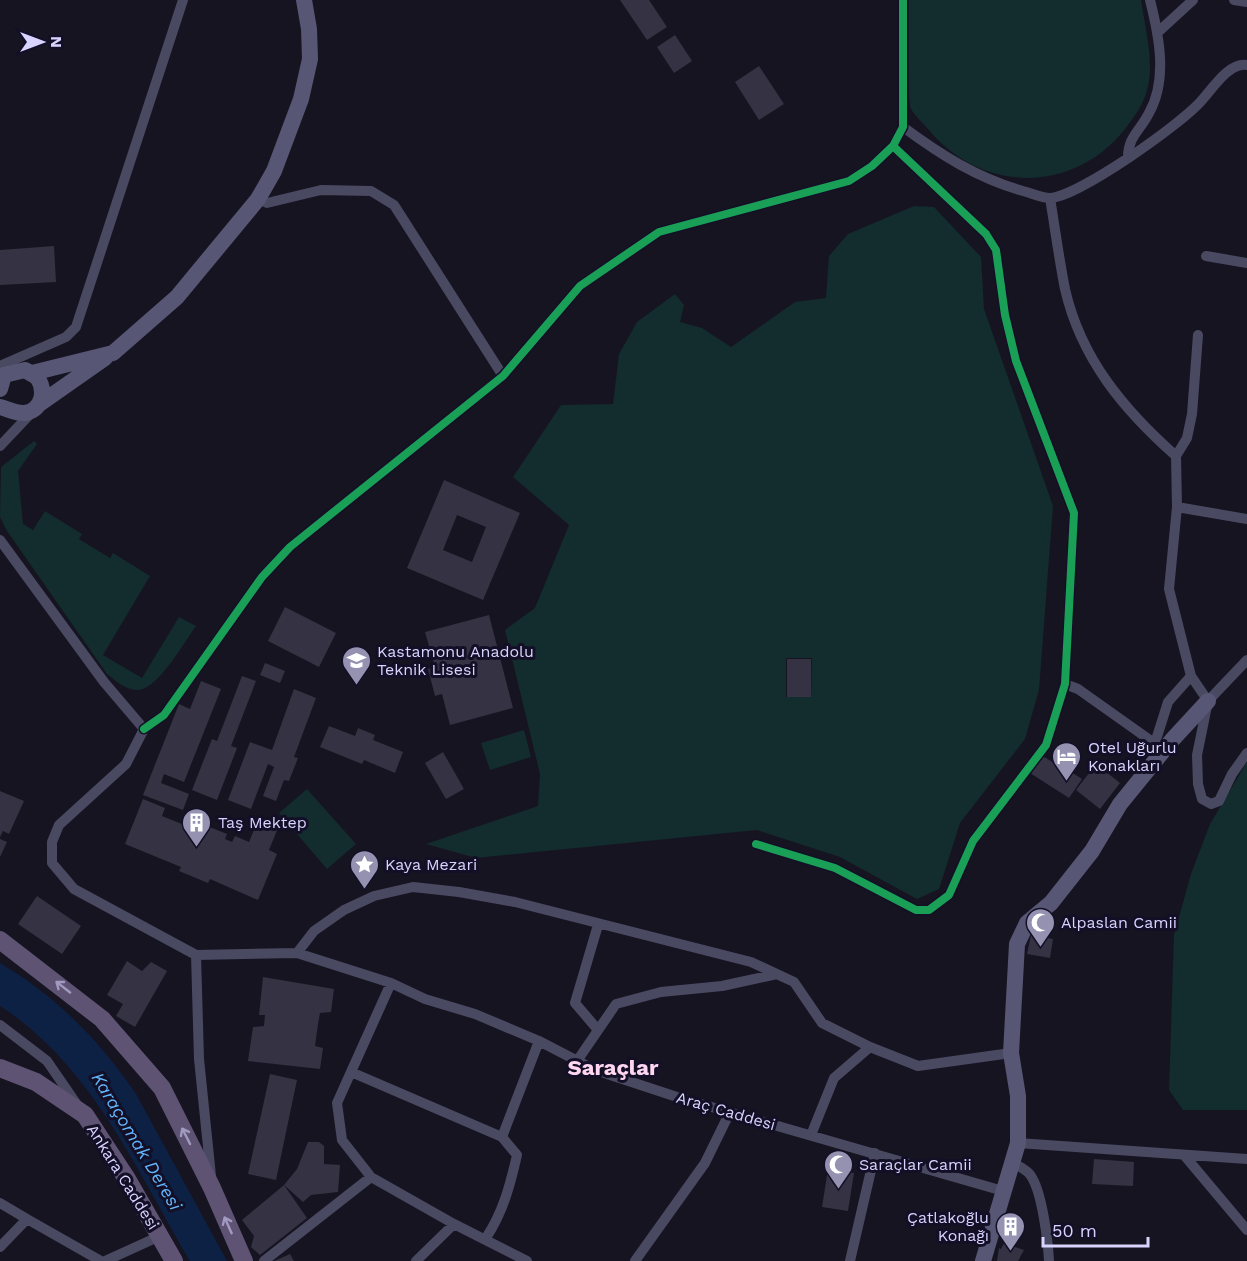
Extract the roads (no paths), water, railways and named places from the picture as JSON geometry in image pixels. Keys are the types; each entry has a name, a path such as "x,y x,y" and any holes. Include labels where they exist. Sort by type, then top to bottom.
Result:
{"main road":[{"path":"0,394 5,408 25,413 113,353 177,297 258,199 274,171 301,99 310,59 309,29 304,0"},
{"path":"1,376 16,370 32,373 113,353"},
{"path":"32,373 42,388 38,405"},
{"path":"983,1261 1018,1143 1018,1096 1011,1053 1014,965 1017,944 1027,923 1051,903 1092,851 1159,746 1208,701"},
{"path":"0,939 102,1019 162,1089 212,1188 244,1261"},
{"name":"Ankara Caddesi","path":"0,1068 36,1082 85,1115 127,1179 174,1261"}],"street":[{"path":"1,376 66,337 76,327 183,0"},
{"path":"212,1188 199,1059 196,955 74,889 52,863 52,842 59,825 126,764 144,729 164,715 262,577 290,547 502,376 580,286 659,232 849,181 872,166 893,146 903,128 903,0"},
{"path":"1128,158 1128,144 1142,126 1159,92 1161,76 1157,33 1150,0"},
{"path":"1157,33 1193,0"},
{"path":"1234,0 1247,2"},
{"path":"903,128 951,161 993,183 1050,198 1098,177 1128,158 1192,112 1227,73 1241,64 1247,65"},
{"path":"756,844 835,868 916,910 929,910 949,895 974,841 1046,745 1065,684 1074,513 1016,361 1005,315 996,250 986,234 893,146"},
{"path":"258,199 267,203 321,190 371,191 394,205 502,376"},
{"path":"1050,198 1065,290 1080,336 1093,363 1139,423 1176,456"},
{"path":"1206,256 1247,263"},
{"path":"1197,335 1192,414 1187,438 1176,456 1177,507 1169,589 1191,676 1208,701"},
{"path":"0,446 38,405"},
{"path":"1177,507 1247,519"},
{"path":"0,540 104,682 144,729"},
{"path":"1247,660 1208,701 1197,755 1198,784 1202,799 1211,804 1219,801 1232,774 1247,753"},
{"path":"1065,684 1078,689 1159,746 1168,702 1191,676"},
{"path":"297,953 314,931 344,910 374,896 413,887 515,902 598,925 751,962 794,982 822,1023 870,1047 918,1066 1011,1053"},
{"path":"598,925 575,1003 598,1030"},
{"name":"Araç Caddesi","path":"196,955 297,953 391,983 425,999 475,1014 539,1041 595,1070 730,1112 1003,1191"},
{"path":"577,1061 616,1004 661,992 722,986 777,974"},
{"path":"391,983 337,1103 342,1140 371,1177 454,1224 528,1261"},
{"path":"0,1025 47,1061 85,1115"},
{"path":"502,1137 539,1041"},
{"path":"811,1135 834,1078 870,1047"},
{"path":"351,1072 502,1137 517,1155 508,1194 486,1239"},
{"path":"635,1261 705,1163 730,1112"},
{"path":"1018,1143 1247,1159"},
{"path":"850,1261 875,1153"},
{"path":"1184,1155 1247,1230"},
{"path":"1012,1162 1031,1174 1048,1241 1048,1261"},
{"path":"264,1261 371,1177"},
{"path":"0,1203 103,1261 159,1236"},
{"path":"0,1247 27,1219"},
{"path":"416,1261 454,1224"}],"water":[{"name":"Karaçomak Deresi","path":"0,963 40,990 76,1021 122,1074 136,1094 227,1261 190,1261 130,1156 86,1089 61,1058 32,1030 0,1006"}],"place":[{"name":"Kastamonu Anadolu Teknik Lisesi","path":"356,686"},
{"name":"Otel Uğurlu Konakları","path":"1067,782"},
{"name":"Taş Mektep","path":"197,848"},
{"name":"Kaya Mezari","path":"364,890"},
{"name":"Alpaslan Camii","path":"1040,948"},
{"name":"Saraçlar Camii","path":"838,1190"},
{"name":"Çatlakoğlu Konağı","path":"1010,1252"}],"district":[{"name":"Saraçlar","path":"613,1067"}]}
